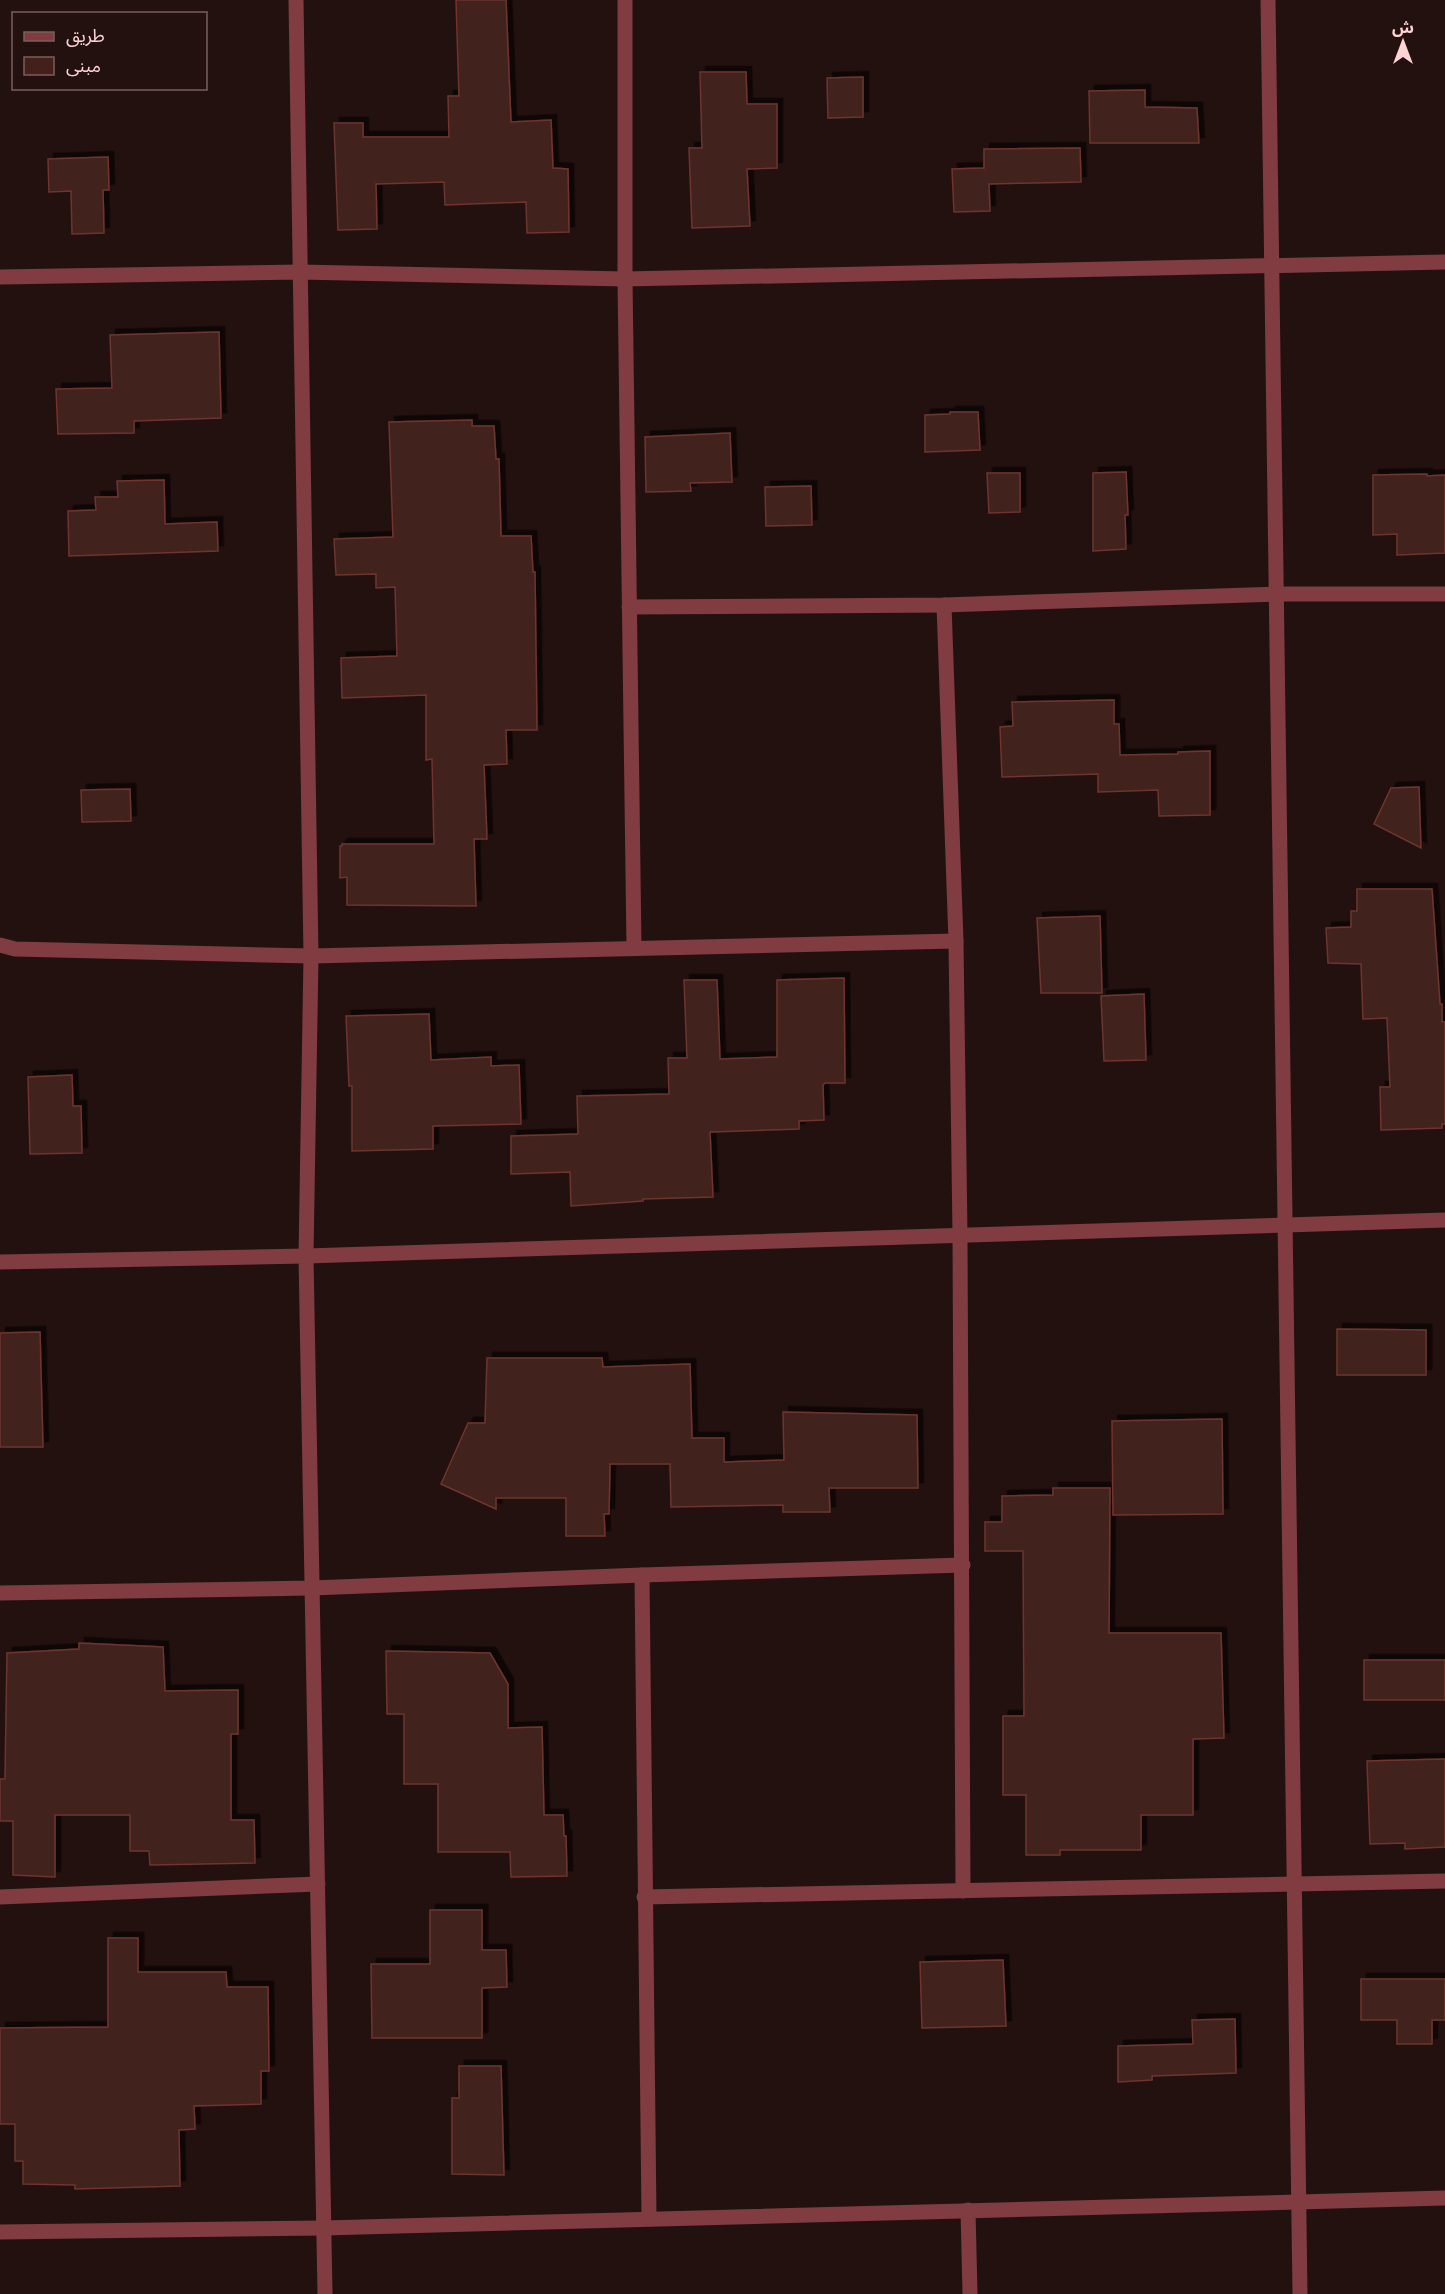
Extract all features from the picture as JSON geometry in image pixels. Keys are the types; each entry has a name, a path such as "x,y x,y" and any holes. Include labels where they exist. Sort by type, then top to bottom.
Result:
{"street":[{"path":"296,0 311,956 306,1256 325,2294"},
{"path":"625,0 625,279 634,947"},
{"path":"1268,0 1300,2294"},
{"path":"0,277 300,272 625,279 1445,262"},
{"path":"629,607 944,605 1276,594 1445,594"},
{"path":"944,605 956,941 963,1565 963,1891"},
{"path":"0,945 15,949 311,956 956,941"},
{"path":"0,1262 306,1256 1445,1220"},
{"path":"0,1593 312,1588 963,1565"},
{"path":"642,1575 649,2219"},
{"path":"644,1897 1445,1881"},
{"path":"0,1897 318,1884"},
{"path":"0,2232 324,2228 1445,2198"},
{"path":"968,2210 970,2294"}],"building":[{"path":"456,0 506,0 511,122 551,120 553,168 568,169 569,232 527,233 526,202 445,205 444,182 376,184 377,229 338,230 334,123 363,123 363,137 449,137 448,96 459,96"},
{"path":"700,72 746,72 747,104 777,104 777,168 747,169 750,226 692,228 689,148 702,148"},
{"path":"863,77 863,117 828,118 827,78"},
{"path":"1145,90 1145,107 1197,108 1199,143 1090,143 1089,91"},
{"path":"1080,148 1081,182 989,184 990,211 954,212 952,169 984,168 984,149"},
{"path":"108,157 109,190 103,190 104,233 72,234 71,191 49,192 48,159"},
{"path":"219,332 221,418 134,421 134,433 58,434 56,389 112,388 110,335"},
{"path":"950,412 978,412 980,450 925,452 925,415 950,414"},
{"path":"472,420 472,426 494,426 496,459 499,459 501,536 531,536 533,572 535,572 537,730 506,730 507,764 484,765 487,839 474,839 476,906 347,905 347,877 340,878 340,846 342,844 434,844 432,759 426,760 426,695 342,698 341,658 397,656 395,587 376,588 376,574 336,575 334,539 393,537 389,422"},
{"path":"730,433 732,482 690,483 691,491 646,492 645,437"},
{"path":"1126,472 1128,515 1125,515 1126,549 1093,551 1093,473"},
{"path":"987,473 1020,473 1020,512 989,513"},
{"path":"1427,474 1427,476 1445,475 1445,553 1397,555 1397,534 1373,535 1373,475"},
{"path":"164,480 165,524 217,522 218,551 69,556 68,511 96,510 95,497 118,497 117,481"},
{"path":"811,486 812,525 766,526 765,487"},
{"path":"1114,700 1114,724 1119,724 1120,755 1210,751 1210,815 1159,816 1158,790 1098,792 1098,774 1002,777 1000,727 1013,726 1012,702"},
{"path":"1419,787 1421,848 1374,824 1391,788"},
{"path":"130,789 131,821 82,822 81,790"},
{"path":"1357,889 1432,889 1440,1004 1442,1004 1442,1022 1445,1022 1445,1124 1442,1124 1442,1128 1381,1130 1380,1087 1390,1087 1387,1018 1363,1019 1361,964 1328,963 1326,928 1351,927 1351,911 1357,911"},
{"path":"1100,916 1102,993 1041,993 1037,918"},
{"path":"844,978 845,1083 825,1083 823,1085 824,1120 799,1121 799,1129 710,1132 713,1197 643,1199 643,1201 571,1206 570,1172 511,1174 511,1136 578,1134 577,1096 669,1094 668,1058 687,1058 684,980 717,980 720,1059 777,1057 777,980"},
{"path":"1144,994 1146,1060 1104,1061 1101,996"},
{"path":"429,1014 431,1060 491,1057 491,1066 519,1065 521,1124 433,1126 433,1149 352,1151 352,1086 349,1086 346,1016"},
{"path":"72,1075 73,1106 81,1106 82,1153 30,1154 28,1077"},
{"path":"1337,1329 1426,1330 1426,1375 1337,1375"},
{"path":"40,1332 43,1447 0,1447 0,1333"},
{"path":"487,1358 602,1358 603,1367 690,1364 692,1438 724,1438 724,1462 784,1460 783,1412 917,1415 918,1488 829,1488 830,1512 783,1512 783,1505 671,1507 670,1464 610,1464 609,1514 604,1514 605,1536 566,1536 566,1498 496,1498 496,1509 441,1484 468,1423 485,1423"},
{"path":"1222,1419 1223,1514 1113,1515 1112,1421"},
{"path":"1053,1488 1110,1488 1109,1633 1221,1633 1224,1738 1193,1739 1193,1815 1141,1815 1141,1850 1060,1850 1060,1855 1026,1855 1026,1795 1003,1795 1003,1716 1024,1716 1023,1551 985,1551 985,1522 1002,1522 1002,1496 1053,1495"},
{"path":"79,1643 163,1647 165,1691 238,1690 238,1734 231,1734 231,1820 254,1820 255,1863 150,1865 149,1851 130,1851 130,1815 55,1815 55,1877 13,1875 13,1821 0,1821 0,1779 5,1779 7,1653 79,1649"},
{"path":"386,1651 490,1653 508,1684 508,1728 542,1727 544,1815 563,1815 567,1876 511,1877 510,1852 438,1852 438,1784 404,1784 404,1714 387,1714"},
{"path":"1364,1660 1445,1660 1445,1700 1364,1700"},
{"path":"1445,1759 1445,1847 1405,1849 1405,1843 1370,1844 1367,1761"},
{"path":"430,1910 482,1910 482,1950 506,1950 507,1987 482,1988 482,2038 372,2038 371,1964 430,1964"},
{"path":"108,1938 138,1938 138,1972 226,1972 227,1987 268,1987 269,2071 261,2071 261,2104 194,2106 195,2129 179,2130 180,2186 75,2189 75,2185 23,2184 23,2161 15,2161 15,2124 0,2124 0,2028 108,2027"},
{"path":"1003,1960 1006,2026 922,2028 920,1962"},
{"path":"1361,1979 1445,1979 1445,2020 1432,2020 1432,2044 1397,2044 1397,2020 1361,2020"},
{"path":"1235,2019 1236,2073 1152,2076 1152,2080 1118,2082 1118,2046 1193,2044 1192,2020"},
{"path":"459,2066 501,2066 504,2175 452,2174 452,2098 459,2098"}]}
